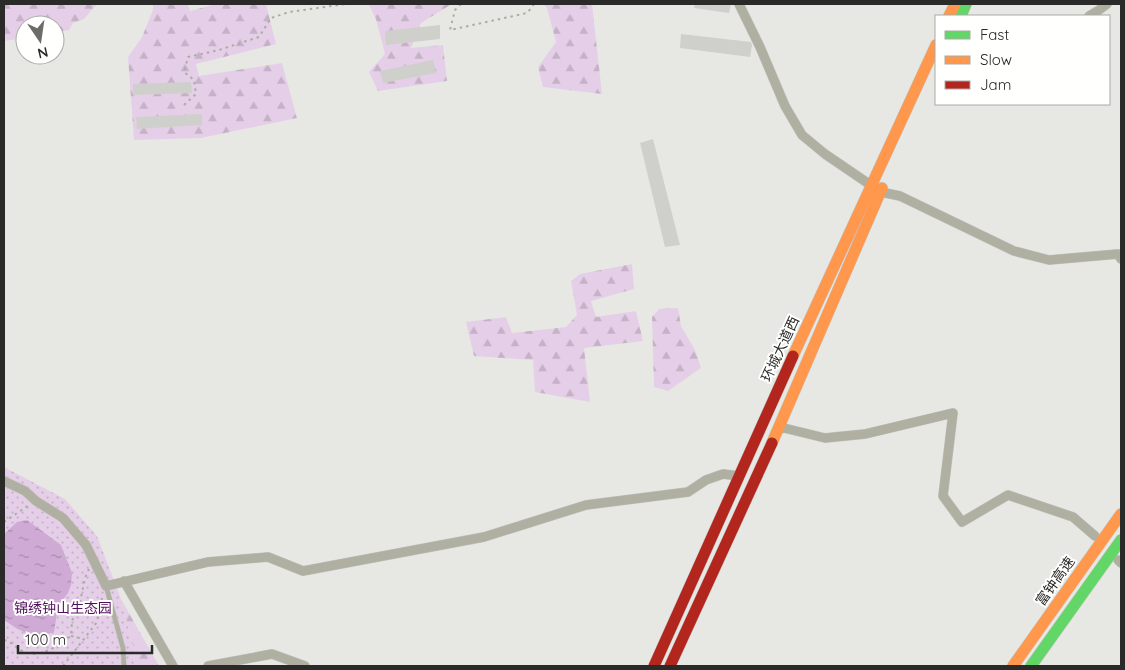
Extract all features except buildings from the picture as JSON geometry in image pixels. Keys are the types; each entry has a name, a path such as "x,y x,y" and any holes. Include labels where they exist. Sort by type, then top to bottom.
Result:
{"main road":[{"name":"环城大道西","path":"670,666 778,429 876,189 935,52"},
{"name":"环城大道西","path":"654,666 739,476 876,189 935,72"},
{"name":"富钟高速","path":"1013,666 1121,514"},
{"path":"1031,666 1121,540"}],"street":[{"path":"739,4 785,106 802,135 825,154 876,189 900,196 1014,251 1049,260 1118,254 1121,259"},
{"path":"1091,15 1107,4"},
{"path":"778,429 784,428 825,438 865,434 953,413 943,496 962,522 1008,495 1073,517 1095,536"},
{"path":"4,481 25,491 36,501 63,518 86,545 106,586 208,562 268,558 304,571 484,536 586,505 688,492 706,480 723,474 739,476"},
{"path":"124,581 173,666"},
{"path":"208,666 272,654 304,666"}],"lane":[{"path":"106,586 124,648 124,666"}],"path":[{"path":"184,104 196,94 194,80 184,72 188,57 219,50 259,37 271,18 289,12 346,4"},
{"path":"460,4 455,10 450,30 526,13 534,4"},
{"path":"4,522 36,501"},
{"path":"71,636 72,621 80,602 85,578 93,560"},
{"path":"63,666 97,622 106,586"},
{"path":"4,640 8,640 21,651 33,655 48,651 71,636 84,639"}],"green space":[{"path":"4,4 97,4 84,19 73,23 69,30 65,31 65,15 15,15 15,39 4,41"},
{"path":"153,4 188,4 190,11 216,4 266,4 276,44 196,64 199,76 282,63 297,118 201,138 134,140 128,57 142,37 153,10"},
{"path":"369,4 452,4 421,23 411,48 443,45 447,81 378,91 369,72 385,54 376,19"},
{"path":"543,4 592,4 602,94 543,87 538,67 556,42 547,8"},
{"path":"632,264 634,289 591,301 596,317 636,311 643,341 584,348 590,402 535,392 533,360 474,356 466,322 506,317 512,333 566,327 577,315 571,281 580,274"},
{"path":"678,308 681,326 695,350 701,368 668,391 654,387 652,317 659,309"},
{"name":"锦绣钟山生态园","path":"4,467 65,499 97,536 121,599 134,649 135,666 4,666"},
{"path":"121,599 159,666 135,666 134,649"}],"water":[{"path":"27,520 61,545 72,573 68,593 58,606 54,632 35,638 4,620 4,534 17,522"}],"traffic: fast":[{"path":"961,15 966,4"},
{"path":"1031,666 1121,540"}],"traffic: slow":[{"path":"950,15 955,4"},
{"path":"793,356 935,47"},
{"path":"772,443 882,188"},
{"path":"1013,666 1121,514"}],"traffic: jam":[{"path":"654,666 793,356"},
{"path":"670,666 772,443"}]}
